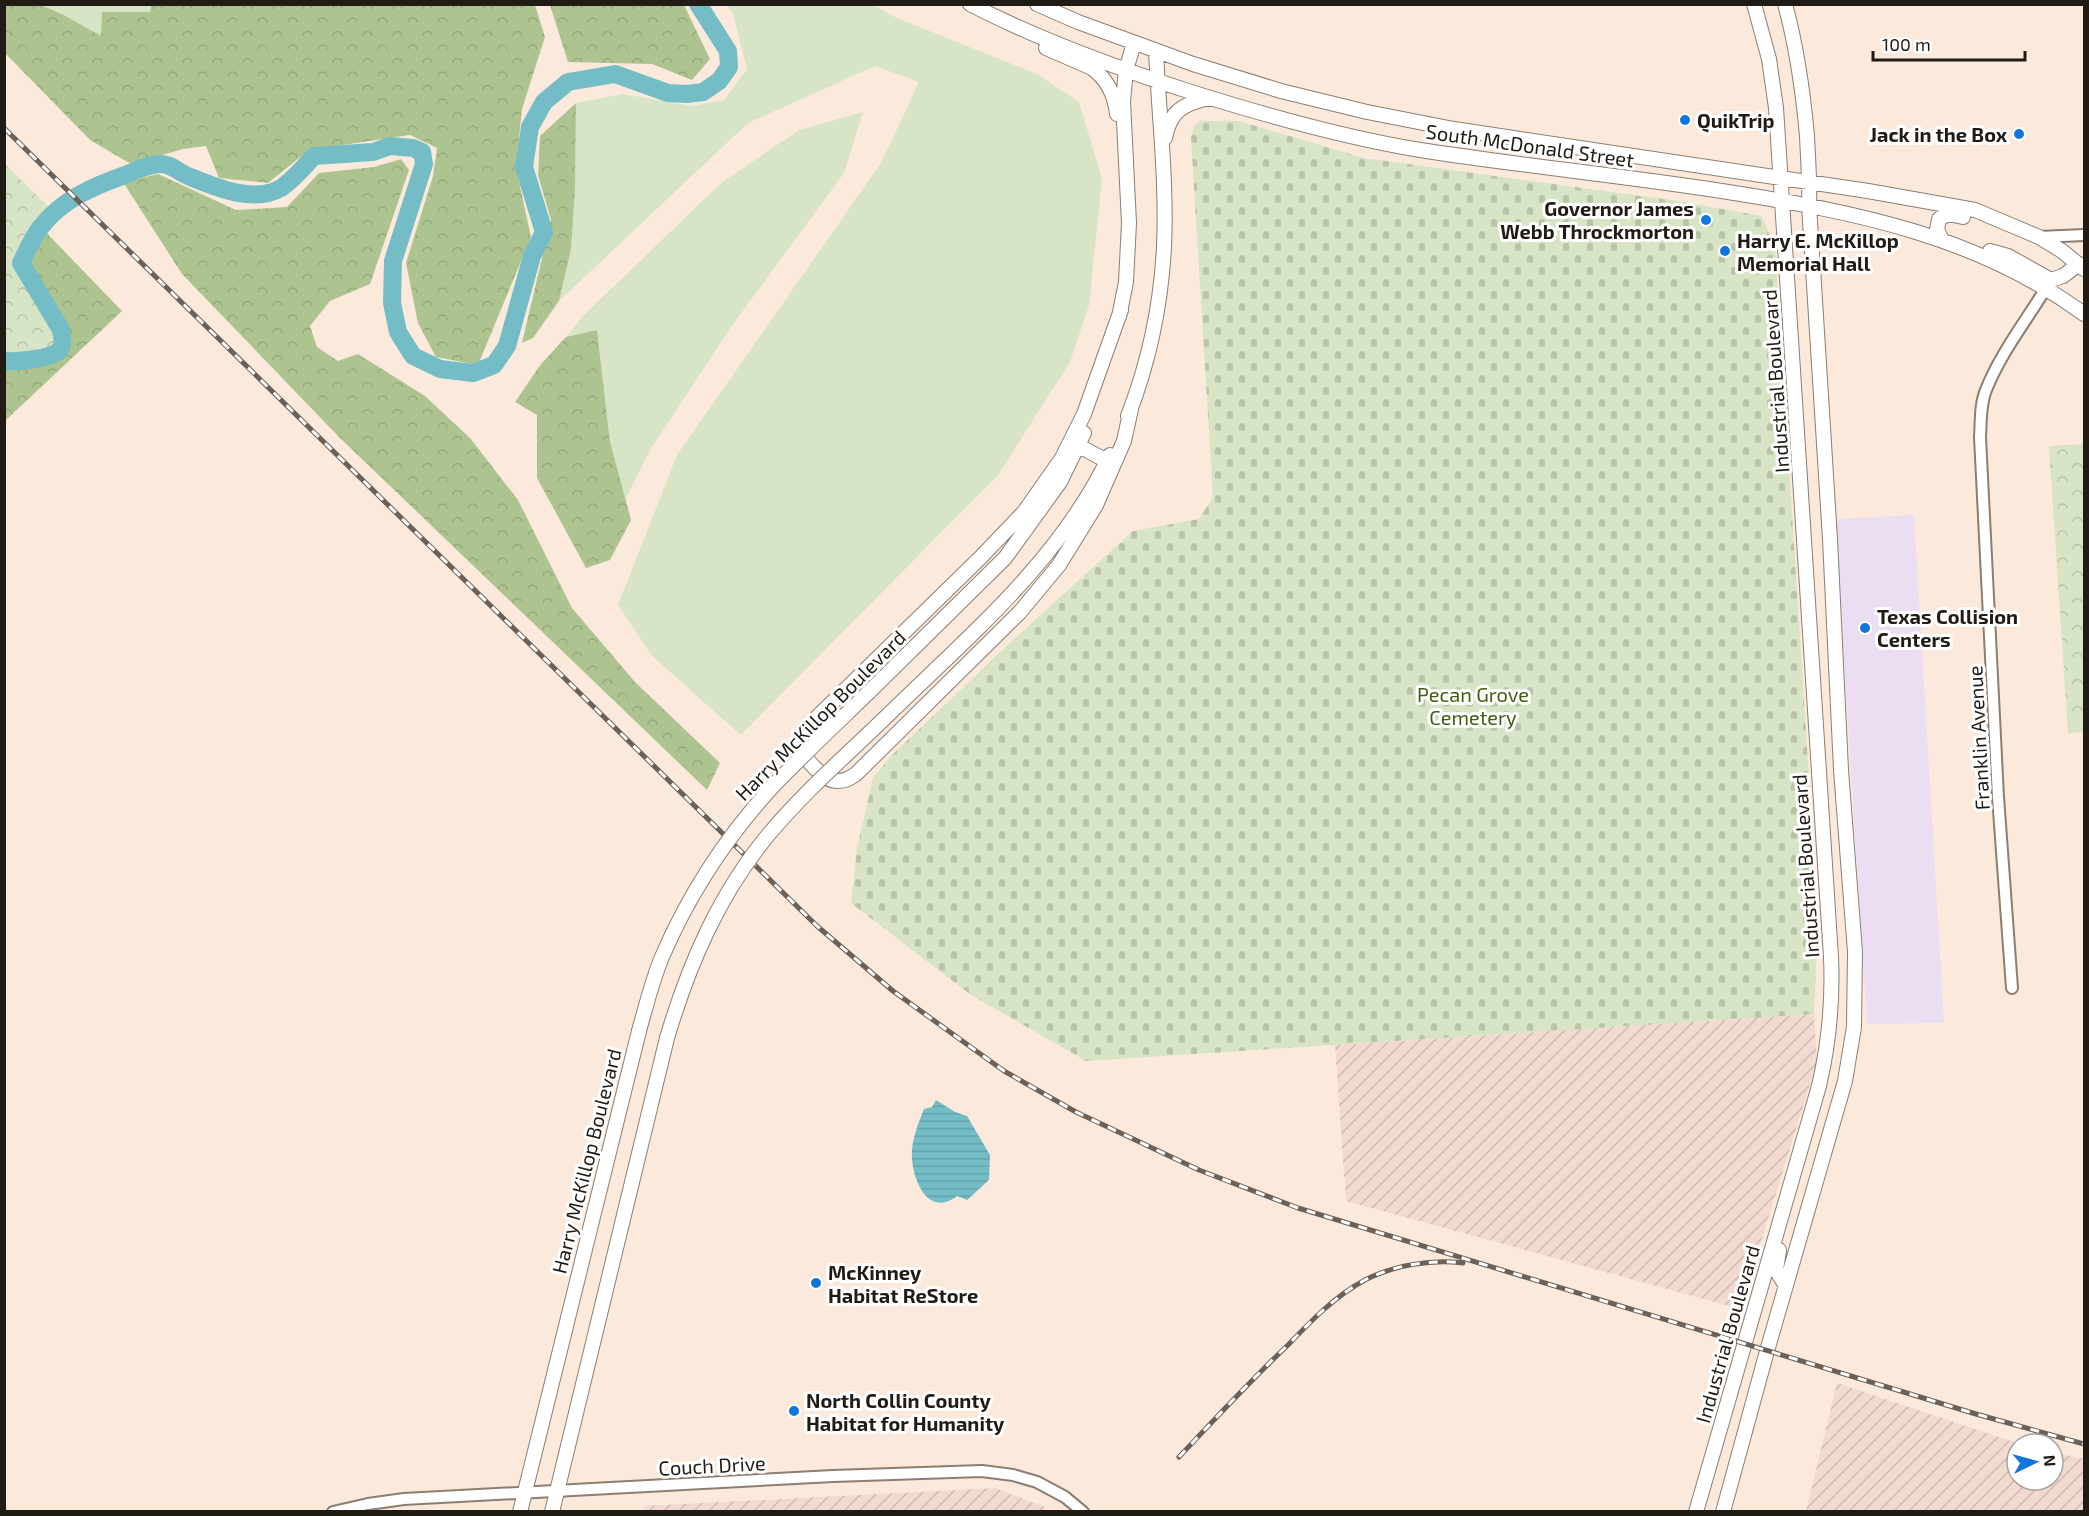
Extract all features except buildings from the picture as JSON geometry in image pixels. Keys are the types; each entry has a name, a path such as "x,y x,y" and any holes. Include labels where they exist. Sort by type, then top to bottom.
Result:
{"main road":[{"name":"South McDonald Street","path":"1037,4 1193,64 1281,91 1367,112 1454,129 1975,210 2039,237 2083,265"},
{"name":"Industrial Boulevard","path":"1696,1512 1822,1071 1831,1011 1831,957 1783,201 1773,82 1765,41 1754,4"},
{"path":"1723,1512 1845,1081 1855,1013 1855,952 1841,770 1830,539 1809,205 1810,183 1804,99 1798,59 1785,4"},
{"name":"South McDonald Street","path":"972,6 1023,29 1157,81 1284,119 1379,142 1529,166 1690,185 1809,205 1889,223 1961,247 2008,267 2046,288 2085,314"},
{"path":"972,6 1002,29 1092,68 1103,77 1116,104 1126,172"},
{"name":"Harry McKillop Boulevard","path":"520,1512 639,1031 661,959 678,924 710,869 747,817 775,785 1005,558 1060,482 1079,446 1100,394 1112,353 1126,282 1129,240 1123,100 1126,70 1134,43"},
{"path":"1121,310 1092,395 1074,435 1056,467 1024,512 806,728 800,742 804,756 830,780 846,780 856,774 1033,597 1074,543 1104,489 1124,441 1150,347 1160,294 1164,226 1156,51"},
{"path":"1161,154 1168,123 1172,116 1186,105 1211,98"},
{"path":"1615,176 1617,153"},
{"path":"1689,165 1690,185"},
{"path":"1942,240 1937,230 1937,223 1945,214 1993,224 2010,223"},
{"path":"1961,247 1985,249 2001,254 2051,280 2083,265"},
{"path":"552,1512 667,1038 689,971 712,920 733,885 770,834 1020,586 1074,518 1107,461 1131,409"},
{"path":"1079,446 1107,461"},
{"path":"1805,541 1830,539"},
{"path":"1809,615 1834,613"},
{"path":"1816,741 1840,739"},
{"path":"1818,772 1841,770"},
{"path":"1786,1286 1775,1267 1787,1222 1785,1198 1810,1200"}],"street":[{"path":"2039,237 2085,235"},
{"name":"Franklin Avenue","path":"2012,988 1998,798 1980,437 1981,413 1985,392 2003,357 2046,288"},
{"name":"Couch Drive","path":"333,1512 404,1499 833,1476 982,1471 1013,1475 1037,1482 1065,1497 1083,1512"}],"shaded area":[{"path":"1914,515 1944,1023 1867,1024 1835,519"},
{"path":"1814,1014 1817,1062 1740,1309 1346,1201 1335,1045"},
{"path":"1837,1383 2005,1439 2005,1492 2065,1492 2065,1455 2084,1459 2084,1511 1806,1511"},
{"path":"995,1488 1045,1507 1045,1511 644,1511 644,1506"}],"green space":[{"path":"5,4 41,5 101,36 102,12 150,12 151,5 535,5 545,37 522,109 516,168 531,237 478,365 436,357 418,323 406,263 433,176 437,148 410,135 309,150 268,183 219,178 206,146 183,149 131,164 90,140 5,53"},
{"path":"41,5 151,5 150,12 101,37 64,15"},
{"path":"550,5 684,5 710,59 692,80 652,64 568,62"},
{"path":"725,5 873,5 897,18 1037,74 1079,102 1102,179 1089,305 1070,362 998,475 741,735 652,656 618,605 677,455 881,163 919,82 875,66 748,123 559,301 571,249 575,189 576,103 623,94 692,106 724,100 747,69 733,13"},
{"path":"576,103 575,189 571,249 559,301 533,338 522,343 551,220 538,175 540,136"},
{"path":"863,112 844,173 731,327 652,447 625,500 610,442 597,330 566,337 584,315 721,183 799,130"},
{"name":"Pecan Grove Cemetery","path":"1200,121 1239,121 1364,158 1678,201 1762,216 1775,249 1816,887 1817,942 1814,1014 1086,1061 971,995 851,903 857,849 873,778 891,756 1014,639 1133,531 1199,519 1213,497 1191,137 1194,126"},
{"path":"401,159 409,170 370,284 330,301 310,326 317,347 338,361 358,354 425,396 470,438 518,500 572,608 635,682 720,763 707,790 339,437 182,274 123,182 158,174 236,210 287,207 319,173 374,167"},
{"path":"4,163 54,212 40,225 20,263 51,312 62,339 56,352 15,361 5,360"},
{"path":"5,190 122,311 5,421"},
{"path":"597,330 610,442 631,520 610,560 586,568 537,478 537,415 515,402 541,364 566,337"},
{"path":"2084,444 2084,732 2068,733 2049,446"}],"water":[{"path":"936,1100 955,1112 967,1116 990,1155 989,1180 967,1200 957,1196 946,1202 937,1202 922,1191 917,1181 912,1160 916,1129 924,1109 932,1107"}],"waterway":[{"path":"4,361 44,357 58,352 61,348 63,340 60,328 21,263 35,236 49,217 79,195 142,168 160,164 168,165 188,176 222,189 246,194 270,193 281,188 314,156 373,152 390,146 413,148 422,152 424,164 393,261 392,303 398,332 413,356 440,369 473,373 494,365 507,346 532,256 544,232 524,167 530,127 544,102 568,82 615,74 668,93 703,92 719,81 729,67 728,51 698,4"}],"railway":[{"path":"4,128 817,926 893,991 1004,1071 1076,1112 1199,1170 1298,1208 1976,1414 2084,1444"},
{"path":"1179,1457 1246,1386 1324,1309 1344,1294 1365,1280 1388,1270 1426,1263 1463,1263"}],"place":[{"name":"QuikTrip","path":"1685,120"},
{"name":"Jack in the Box","path":"2019,134"},
{"name":"Governor James Webb Throckmorton","path":"1706,220"},
{"name":"Harry E. McKillop Memorial Hall","path":"1725,251"},
{"name":"Texas Collision Centers","path":"1865,628"},
{"name":"McKinney Habitat ReStore","path":"816,1283"},
{"name":"North Collin County Habitat for Humanity","path":"794,1411"}]}
